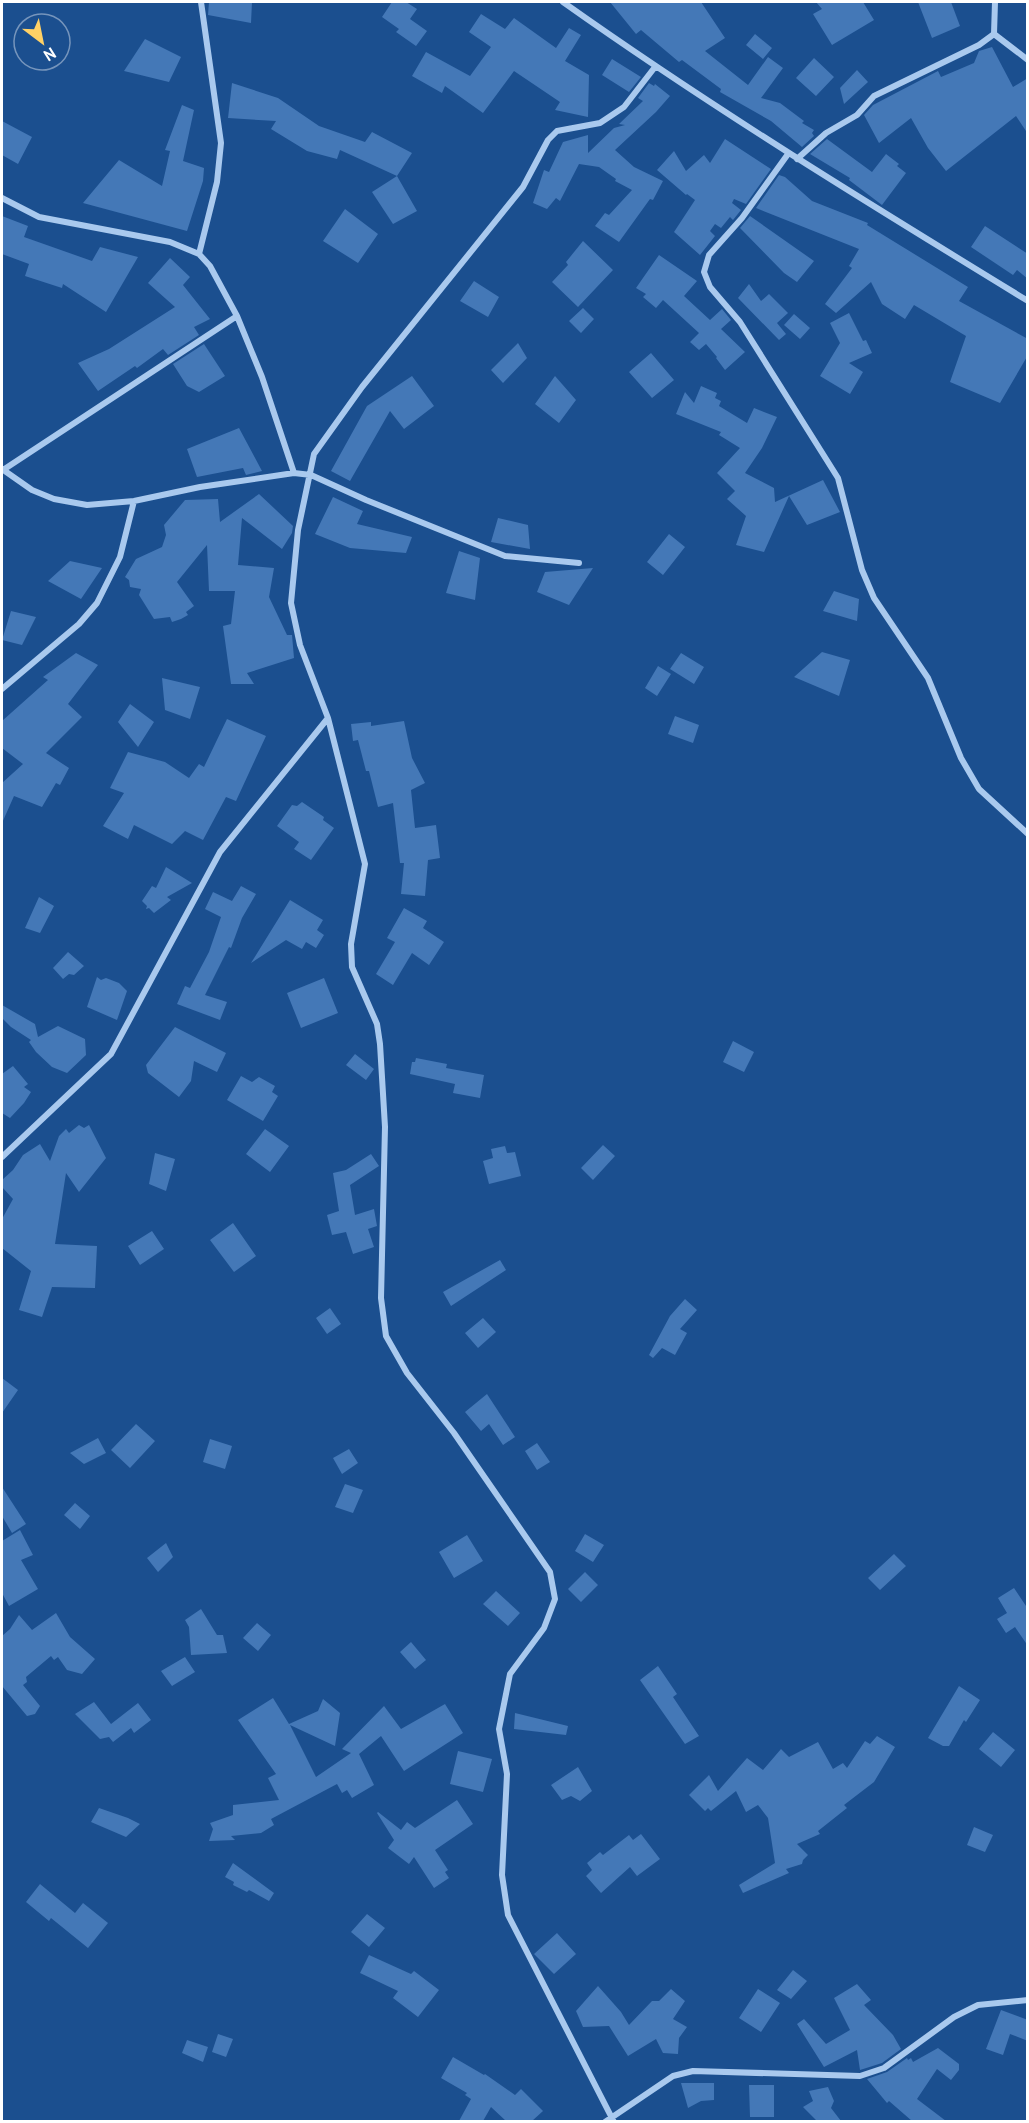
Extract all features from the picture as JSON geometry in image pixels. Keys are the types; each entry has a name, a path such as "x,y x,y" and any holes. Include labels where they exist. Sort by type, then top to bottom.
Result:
{"street":[{"path":"199,254 217,182 221,142 201,2"},
{"path":"563,2 655,67 788,154 1028,302"},
{"path":"994,34 995,2"},
{"path":"994,34 1028,60"},
{"path":"797,159 826,133 857,116 874,96 980,45 994,34"},
{"path":"613,2119 508,1915 502,1875 507,1774 499,1729 510,1674 544,1628 555,1599 550,1572 454,1433 407,1373 386,1336 381,1298 385,1127 380,1044 377,1024 352,967 351,944 365,864 328,718 300,645 291,603 298,530 314,454 362,387 523,186 548,140 557,131 600,123 624,107 655,67"},
{"path":"788,154 742,218 709,255 704,272 710,287 740,322 838,478 862,570 874,598 928,678 961,759 979,789 1028,834"},
{"path":"2,198 39,217 170,242 199,254 210,266 237,316 294,473"},
{"path":"237,316 2,470 32,490 54,499 87,505 134,501 200,487 294,473 311,475 366,500 505,556 579,563"},
{"path":"3,690 80,624 97,603 120,557 134,501"},
{"path":"2,1157 111,1054 220,852 328,718"},
{"path":"605,2121 613,2119 673,2076 693,2071 860,2076 884,2068 954,2017 978,2005 1028,2000"}],"building":[{"path":"209,2 252,2 251,23 208,15"},
{"path":"392,2 406,2 417,9 410,19 427,31 416,46 396,32 399,29 382,17"},
{"path":"610,2 701,2 725,38 705,51 748,85 768,57 783,68 761,98 780,103 804,121 802,123 814,130 812,133 814,136 802,147 771,121 720,92 721,89 682,60 679,62 641,30 636,34"},
{"path":"816,2 863,2 874,20 832,45 813,14 822,9"},
{"path":"918,2 951,2 960,26 932,38"},
{"path":"481,14 505,29 514,18 556,48 569,28 581,35 565,61 589,75 588,117 555,110 560,102 514,71 483,113 445,86 442,93 412,76 426,52 470,76 491,47 469,32"},
{"path":"755,34 772,48 763,59 746,45"},
{"path":"145,39 181,57 169,82 124,71"},
{"path":"992,47 1013,87 1028,78 1028,134 1016,116 946,171 928,148 911,118 879,143 864,115 873,105 938,71 941,77 974,63 979,51"},
{"path":"814,58 834,77 816,96 796,78"},
{"path":"612,59 641,77 629,92 602,75"},
{"path":"857,70 868,82 844,104 840,88"},
{"path":"232,83 278,98 319,126 365,142 372,132 412,153 397,176 340,150 337,159 307,151 271,129 276,121 228,118"},
{"path":"649,83 654,86 655,84 670,96 615,150 634,167 663,181 653,200 650,199 619,242 595,226 605,213 609,215 632,190 615,181 616,179 599,167 579,164 560,201 556,198 547,209 533,203 544,170 549,172 563,142 588,135 588,153 614,128 625,125 619,124 643,101 638,98"},
{"path":"182,105 194,110 183,161 204,168 203,181 187,231 83,203 119,160 162,186 170,151 165,150"},
{"path":"2,121 32,137 18,164 2,155"},
{"path":"725,139 771,169 746,204 734,199 732,203 741,210 733,220 730,217 721,228 715,224 710,231 715,236 700,255 674,232 695,200 657,170 674,151 686,171 704,155 710,163"},
{"path":"827,139 872,172 886,154 906,173 882,205 849,180 850,178 810,154"},
{"path":"779,175 785,177 812,201 868,223 867,225 968,287 959,301 1028,339 1028,355 1000,403 950,382 966,336 914,305 905,319 882,304 871,282 836,313 825,304 852,268 849,266 859,249 756,208"},
{"path":"397,176 417,211 393,224 372,192"},
{"path":"345,209 378,234 358,263 323,241"},
{"path":"2,216 28,226 24,237 92,261 100,247 138,257 106,312 63,284 62,288 25,276 29,264 2,254"},
{"path":"750,216 814,261 797,282 784,273 740,228"},
{"path":"985,226 1028,254 1028,279 1017,270 1013,275 971,247"},
{"path":"583,241 613,270 578,307 552,282 568,265 566,262"},
{"path":"659,255 697,281 684,296 710,320 722,309 731,320 721,329 745,352 725,370 706,344 699,350 690,342 699,333 663,300 656,308 643,297 646,294 636,288"},
{"path":"170,258 190,277 183,285 210,319 194,327 199,335 168,355 163,349 137,368 135,366 98,391 78,363 109,349 175,307 148,283"},
{"path":"474,281 499,297 488,317 460,301"},
{"path":"749,284 761,301 769,294 788,313 777,323 786,334 779,340 738,298"},
{"path":"583,308 594,319 581,333 569,321"},
{"path":"849,313 863,341 866,340 872,353 849,363 863,372 850,394 820,376 840,343 830,323"},
{"path":"794,314 810,328 800,339 784,325"},
{"path":"518,343 527,358 503,383 491,370"},
{"path":"204,344 225,376 199,392 187,386 173,364"},
{"path":"651,353 674,380 652,398 629,372"},
{"path":"412,376 434,406 404,429 390,411 350,481 331,471 367,406"},
{"path":"555,376 576,400 559,423 535,404"},
{"path":"701,386 717,393 715,398 721,401 719,406 747,423 754,408 777,417 762,448 745,473 774,488 775,502 823,480 840,512 807,525 789,496 764,552 736,545 746,516 727,499 735,491 717,473 740,448 719,435 721,432 676,414 685,392 694,403"},
{"path":"239,428 262,471 246,475 243,468 197,477 187,449"},
{"path":"259,494 293,526 292,533 282,549 242,518 238,565 274,568 269,597 287,635 292,635 294,658 247,673 254,684 231,684 223,626 231,624 235,591 209,591 207,545 177,582 194,606 186,612 188,615 181,619 172,622 170,617 154,619 139,595 141,589 130,587 129,580 125,577 136,559 162,547 166,535 164,525 185,500 218,499 220,522"},
{"path":"333,497 363,511 357,524 412,537 406,553 350,548 315,534"},
{"path":"498,518 528,525 530,549 491,542"},
{"path":"669,534 685,547 663,575 647,562"},
{"path":"459,551 480,558 475,600 446,593"},
{"path":"70,561 102,568 81,599 48,581"},
{"path":"593,568 569,605 537,592 545,572"},
{"path":"834,591 859,599 857,621 823,611"},
{"path":"11,611 36,617 22,645 2,640"},
{"path":"822,652 850,660 839,696 794,677"},
{"path":"76,653 98,665 68,704 82,717 46,753 69,768 60,785 56,783 42,807 14,796 2,823 2,783 23,764 2,748 2,721 48,680 43,677"},
{"path":"681,653 704,667 694,684 670,669"},
{"path":"658,666 671,674 657,696 645,688"},
{"path":"162,678 200,687 190,719 165,710"},
{"path":"130,704 154,722 138,747 118,722"},
{"path":"675,716 699,725 693,743 668,734"},
{"path":"227,719 266,736 236,801 226,797 203,840 185,831 172,844 134,825 128,839 103,826 124,793 110,788 128,752 165,762 189,778 199,764 204,767"},
{"path":"404,721 412,758 425,783 411,790 415,828 436,825 440,858 428,860 425,896 401,894 404,863 400,863 393,803 378,807 358,740 353,741 351,724 371,722 371,726"},
{"path":"302,802 324,817 323,820 334,828 311,860 294,849 299,842 277,826 292,805 297,806"},
{"path":"166,867 192,883 167,897 171,900 154,913 149,908 146,909 147,906 142,901 152,886 156,888"},
{"path":"241,886 256,894 242,918 231,948 229,947 205,995 227,1002 220,1020 177,1004 185,986 190,988 209,952 221,917 205,909 213,892 232,901"},
{"path":"39,897 54,906 40,933 25,928"},
{"path":"290,900 323,920 317,930 324,935 316,948 306,942 302,949 286,940 251,963"},
{"path":"404,908 427,921 423,928 444,942 429,965 412,953 393,985 376,974 395,942 387,938"},
{"path":"68,952 84,966 74,975 69,974 63,979 53,968"},
{"path":"97,977 101,980 106,978 119,983 127,991 117,1020 87,1007"},
{"path":"324,978 338,1013 301,1028 287,993"},
{"path":"2,1005 35,1024 38,1037 58,1026 85,1039 86,1055 67,1073 52,1067 36,1052 29,1042 31,1040 2,1018"},
{"path":"175,1027 226,1053 217,1072 194,1061 191,1081 179,1097 148,1073 146,1065"},
{"path":"733,1041 754,1052 744,1072 723,1062"},
{"path":"355,1054 374,1069 366,1080 346,1065"},
{"path":"416,1058 447,1064 446,1068 484,1075 480,1098 453,1093 455,1084 410,1074 412,1062 415,1062"},
{"path":"13,1066 28,1084 24,1087 31,1092 10,1118 2,1113 2,1074"},
{"path":"241,1076 252,1082 259,1077 275,1086 272,1092 278,1096 263,1121 227,1100"},
{"path":"79,1125 84,1128 89,1125 106,1158 79,1192 66,1173 55,1244 97,1246 95,1288 52,1287 42,1317 19,1310 31,1271 2,1248 2,1219 13,1199 2,1187 2,1180 13,1170 23,1155 40,1144 50,1161 59,1136 66,1129 69,1133"},
{"path":"265,1129 289,1146 270,1172 246,1154"},
{"path":"603,1145 615,1156 593,1180 581,1168"},
{"path":"505,1146 507,1153 515,1152 521,1176 489,1184 483,1161 493,1158 491,1149"},
{"path":"155,1153 175,1159 166,1191 149,1184"},
{"path":"371,1154 379,1166 350,1185 355,1215 374,1209 377,1226 368,1229 374,1247 353,1254 346,1232 332,1235 327,1215 339,1211 333,1173 346,1170"},
{"path":"233,1223 256,1256 234,1272 210,1240"},
{"path":"152,1231 164,1249 140,1265 128,1246"},
{"path":"500,1260 506,1270 451,1306 443,1292"},
{"path":"685,1299 697,1310 680,1329 687,1333 675,1355 662,1348 653,1358 649,1355 670,1316"},
{"path":"330,1308 341,1324 327,1334 316,1318"},
{"path":"483,1318 496,1332 478,1348 465,1333"},
{"path":"2,1378 18,1390 2,1413"},
{"path":"487,1394 515,1437 503,1445 489,1424 481,1431 465,1412"},
{"path":"136,1424 155,1441 130,1468 111,1450"},
{"path":"98,1438 106,1453 84,1464 70,1453"},
{"path":"210,1439 232,1446 225,1469 203,1462"},
{"path":"537,1443 550,1462 537,1470 525,1451"},
{"path":"349,1449 358,1463 342,1474 333,1458"},
{"path":"345,1484 363,1490 353,1513 335,1507"},
{"path":"2,1487 26,1524 12,1533 2,1516"},
{"path":"75,1503 90,1516 80,1529 64,1515"},
{"path":"20,1530 33,1555 21,1560 38,1589 9,1606 2,1593 2,1541"},
{"path":"585,1534 604,1545 593,1562 575,1551"},
{"path":"467,1535 483,1561 454,1578 439,1552"},
{"path":"166,1543 173,1557 158,1572 147,1558"},
{"path":"894,1554 906,1566 880,1590 868,1578"},
{"path":"585,1572 598,1585 581,1602 568,1589"},
{"path":"1014,1588 1028,1609 1028,1646 1015,1627 1006,1633 997,1619 1007,1613 998,1598"},
{"path":"496,1591 520,1613 508,1626 483,1604"},
{"path":"201,1609 217,1635 223,1635 227,1653 191,1655 189,1627 185,1620"},
{"path":"56,1613 70,1637 95,1659 82,1674 67,1670 58,1657 54,1660 51,1656 26,1677 27,1682 23,1685 40,1706 35,1714 27,1716 2,1686 2,1636 10,1629 19,1615 32,1630"},
{"path":"257,1623 271,1635 258,1651 243,1638"},
{"path":"411,1642 426,1660 415,1669 400,1652"},
{"path":"185,1657 195,1672 172,1686 161,1671"},
{"path":"658,1666 677,1694 673,1697 699,1736 685,1744 640,1680"},
{"path":"959,1686 980,1700 966,1722 964,1720 949,1746 943,1746 928,1738"},
{"path":"273,1698 289,1724 318,1711 323,1699 340,1713 335,1746 290,1725 316,1777 351,1753 342,1749 384,1706 401,1729 445,1704 463,1733 404,1771 381,1736 359,1754 374,1785 352,1798 347,1790 342,1793 337,1784 271,1819 274,1825 261,1833 231,1836 235,1840 209,1841 213,1829 210,1823 233,1815 233,1805 279,1800 268,1778 276,1774 238,1720"},
{"path":"94,1702 111,1724 138,1703 151,1720 134,1733 131,1728 113,1742 109,1737 100,1739 75,1714"},
{"path":"515,1713 568,1726 566,1735 514,1729"},
{"path":"993,1732 1015,1750 1001,1767 979,1749"},
{"path":"877,1736 895,1747 874,1782 844,1805 847,1808 818,1831 820,1834 797,1844 808,1855 802,1864 786,1869 789,1873 743,1893 739,1885 775,1863 768,1818 758,1805 746,1812 736,1791 711,1811 708,1808 705,1811 689,1795 709,1775 718,1791 747,1758 763,1770 781,1749 789,1757 818,1742 833,1769 843,1763 847,1768 865,1741 870,1744"},
{"path":"458,1751 492,1759 483,1792 450,1784"},
{"path":"578,1767 592,1791 580,1801 571,1796 562,1800 551,1785"},
{"path":"457,1800 473,1824 435,1850 448,1870 445,1872 449,1878 434,1888 414,1857 409,1864 388,1848 394,1840 377,1813 401,1830 407,1822 415,1828"},
{"path":"99,1808 140,1824 126,1837 91,1822"},
{"path":"974,1827 993,1835 985,1852 967,1845"},
{"path":"641,1834 660,1859 637,1876 630,1867 601,1893 586,1876 592,1870 587,1863 600,1852 603,1855 629,1835 633,1840"},
{"path":"233,1863 274,1893 269,1901 249,1890 247,1892 233,1885 234,1882 225,1877"},
{"path":"40,1884 75,1913 83,1903 108,1923 88,1948 51,1918 49,1921 26,1902"},
{"path":"367,1914 385,1928 369,1947 351,1932"},
{"path":"557,1933 576,1954 554,1974 534,1954"},
{"path":"369,1955 411,1974 414,1971 439,1990 418,2017 393,1998 398,1991 360,1973"},
{"path":"793,1970 807,1981 791,1999 777,1990"},
{"path":"857,1984 871,2000 864,2005 893,2035 901,2049 882,2063 860,2070 857,2050 824,2067 797,2024 804,2019 826,2044 850,2030 834,1998"},
{"path":"598,1986 621,2012 629,2025 652,2001 659,2001 671,1989 685,2001 673,2019 687,2027 679,2038 678,2054 663,2053 656,2039 628,2056 609,2026 583,2027 576,2011"},
{"path":"758,1989 780,2003 761,2032 739,2018"},
{"path":"1001,2010 1028,2020 1028,2041 1010,2034 1003,2055 986,2049"},
{"path":"218,2034 233,2039 226,2057 212,2052"},
{"path":"187,2040 208,2047 203,2062 182,2053"},
{"path":"938,2048 959,2064 959,2070 951,2080 937,2069 917,2099 946,2121 912,2121 889,2101 887,2103 867,2079 887,2072 907,2058 908,2060 911,2058 913,2062"},
{"path":"453,2057 485,2074 515,2095 521,2089 543,2111 532,2121 506,2121 491,2107 483,2121 459,2121 471,2099 465,2095 467,2093 441,2078"},
{"path":"681,2083 714,2083 714,2100 701,2101 688,2108"},
{"path":"749,2085 774,2085 774,2117 750,2117"},
{"path":"828,2087 834,2101 831,2108 841,2121 817,2121 803,2107 813,2101 809,2091"}]}
